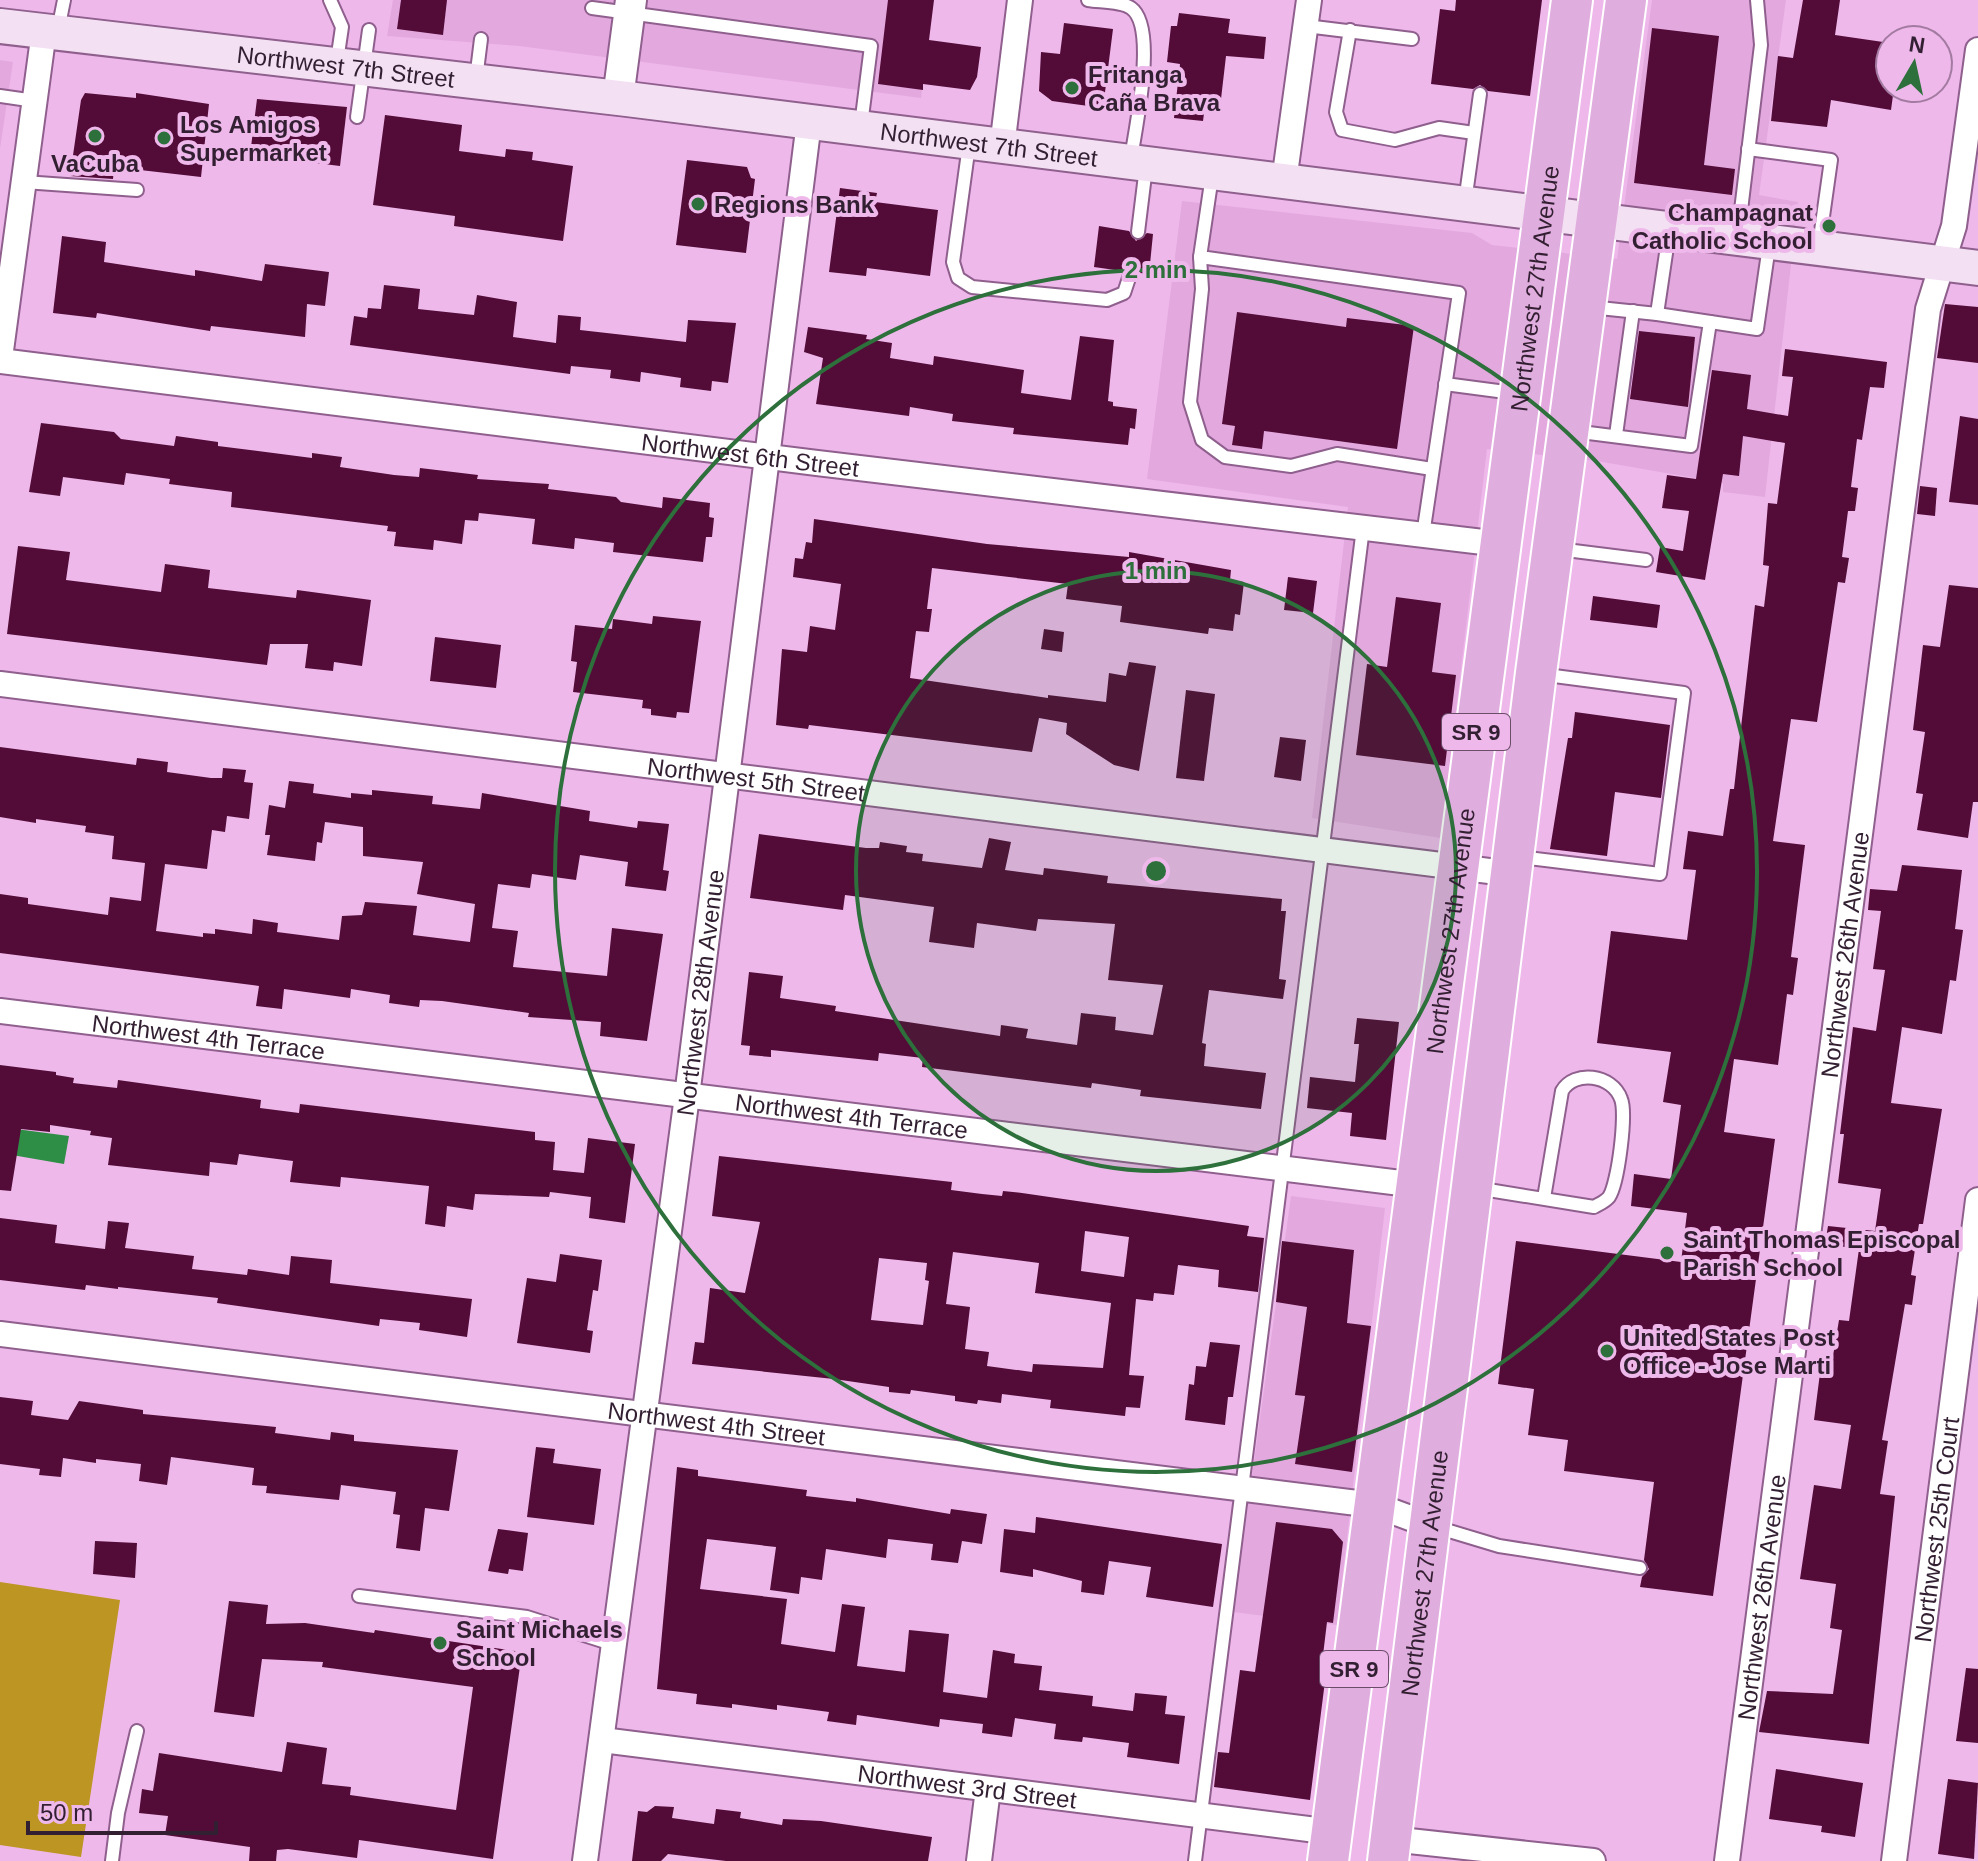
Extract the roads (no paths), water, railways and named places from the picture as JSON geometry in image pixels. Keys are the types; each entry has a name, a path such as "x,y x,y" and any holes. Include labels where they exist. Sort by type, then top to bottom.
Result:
{"highway":[{"name":"Northwest 27th Avenue","path":"1330,1846 1572,0"},
{"name":"Northwest 27th Avenue","path":"1390,1850 1536,673 1626,0"},
{"path":"1359,1628 1374,1685 1364,1799 1375,1829 1390,1850"},
{"path":"1330,1846 1358,1861"}],"main road":[{"name":"Northwest 7th Street","path":"0,26 618,98 1978,268"}],"street":[{"path":"986,144 1020,0"},
{"path":"1284,181 1309,0"},
{"path":"618,98 630,6"},
{"path":"0,359 35,101 51,32"},
{"name":"Northwest 26th Avenue","path":"1727,1861 1928,309 1954,226 1973,122 1978,57"},
{"name":"Northwest 28th Avenue","path":"585,1861 646,1415 809,122"},
{"name":"Northwest 6th Street","path":"0,359 1500,544"},
{"name":"Northwest 5th Street","path":"0,684 1458,866 1514,865"},
{"name":"Northwest 4th Terrace","path":"0,1011 1417,1185"},
{"name":"Northwest 25th Court","path":"1894,1861 1978,1200"},
{"name":"Northwest 4th Street","path":"0,1334 1375,1505 1429,1525"},
{"name":"Northwest 3rd Street","path":"602,1740 1199,1815 1330,1846"},
{"path":"979,1861 988,1789"},
{"path":"1390,1850 1590,1861"}],"lane":[{"path":"51,32 64,0"},
{"path":"330,0 342,27 357,117"},
{"path":"1088,0 1129,6 1138,16 1144,70 1138,163 1138,232"},
{"path":"1587,306 1757,329 1748,149 1761,45 1757,0"},
{"path":"592,8 630,6 871,46 861,129"},
{"path":"1306,26 1412,39"},
{"path":"350,67 369,30"},
{"path":"1350,30 1336,112 1342,130 1395,140 1439,128 1474,133"},
{"path":"475,81 481,39"},
{"path":"1465,205 1480,94"},
{"path":"0,96 35,101"},
{"path":"986,144 953,262 958,278 972,287 1107,300 1124,293 1131,272"},
{"path":"1748,149 1831,160 1819,249"},
{"path":"1212,172 1200,257 1202,289 1190,402 1202,440 1225,457 1291,466 1337,454 1432,469"},
{"path":"24,182 137,190"},
{"path":"1657,314 1670,231"},
{"path":"1200,257 1459,293 1423,535"},
{"path":"1616,435 1633,311"},
{"path":"1570,431 1691,446 1710,322"},
{"path":"1445,384 1520,394"},
{"path":"1195,1861 1363,528"},
{"path":"1555,548 1646,560"},
{"path":"1514,865 1660,874 1684,693 1536,673"},
{"path":"1473,1188 1594,1207 1610,1196 1623,1110 1614,1088 1603,1081 1578,1077 1569,1080 1562,1091 1544,1198"},
{"path":"1429,1525 1499,1546 1640,1568"},
{"path":"359,1596 527,1617 615,1645"},
{"path":"112,1861 137,1731"}],"place":[{"name":"Fritanga Caña Brava","path":"1072,88"},
{"name":"VaCuba","path":"95,136"},
{"name":"Los Amigos Supermarket","path":"164,138"},
{"name":"Regions Bank","path":"698,204"},
{"name":"Champagnat Catholic School","path":"1829,226"},
{"name":"Saint Thomas Episcopal Parish School","path":"1667,1253"},
{"name":"United States Post Office - Jose Marti","path":"1607,1351"},
{"name":"Saint Michaels School","path":"440,1643"}]}
